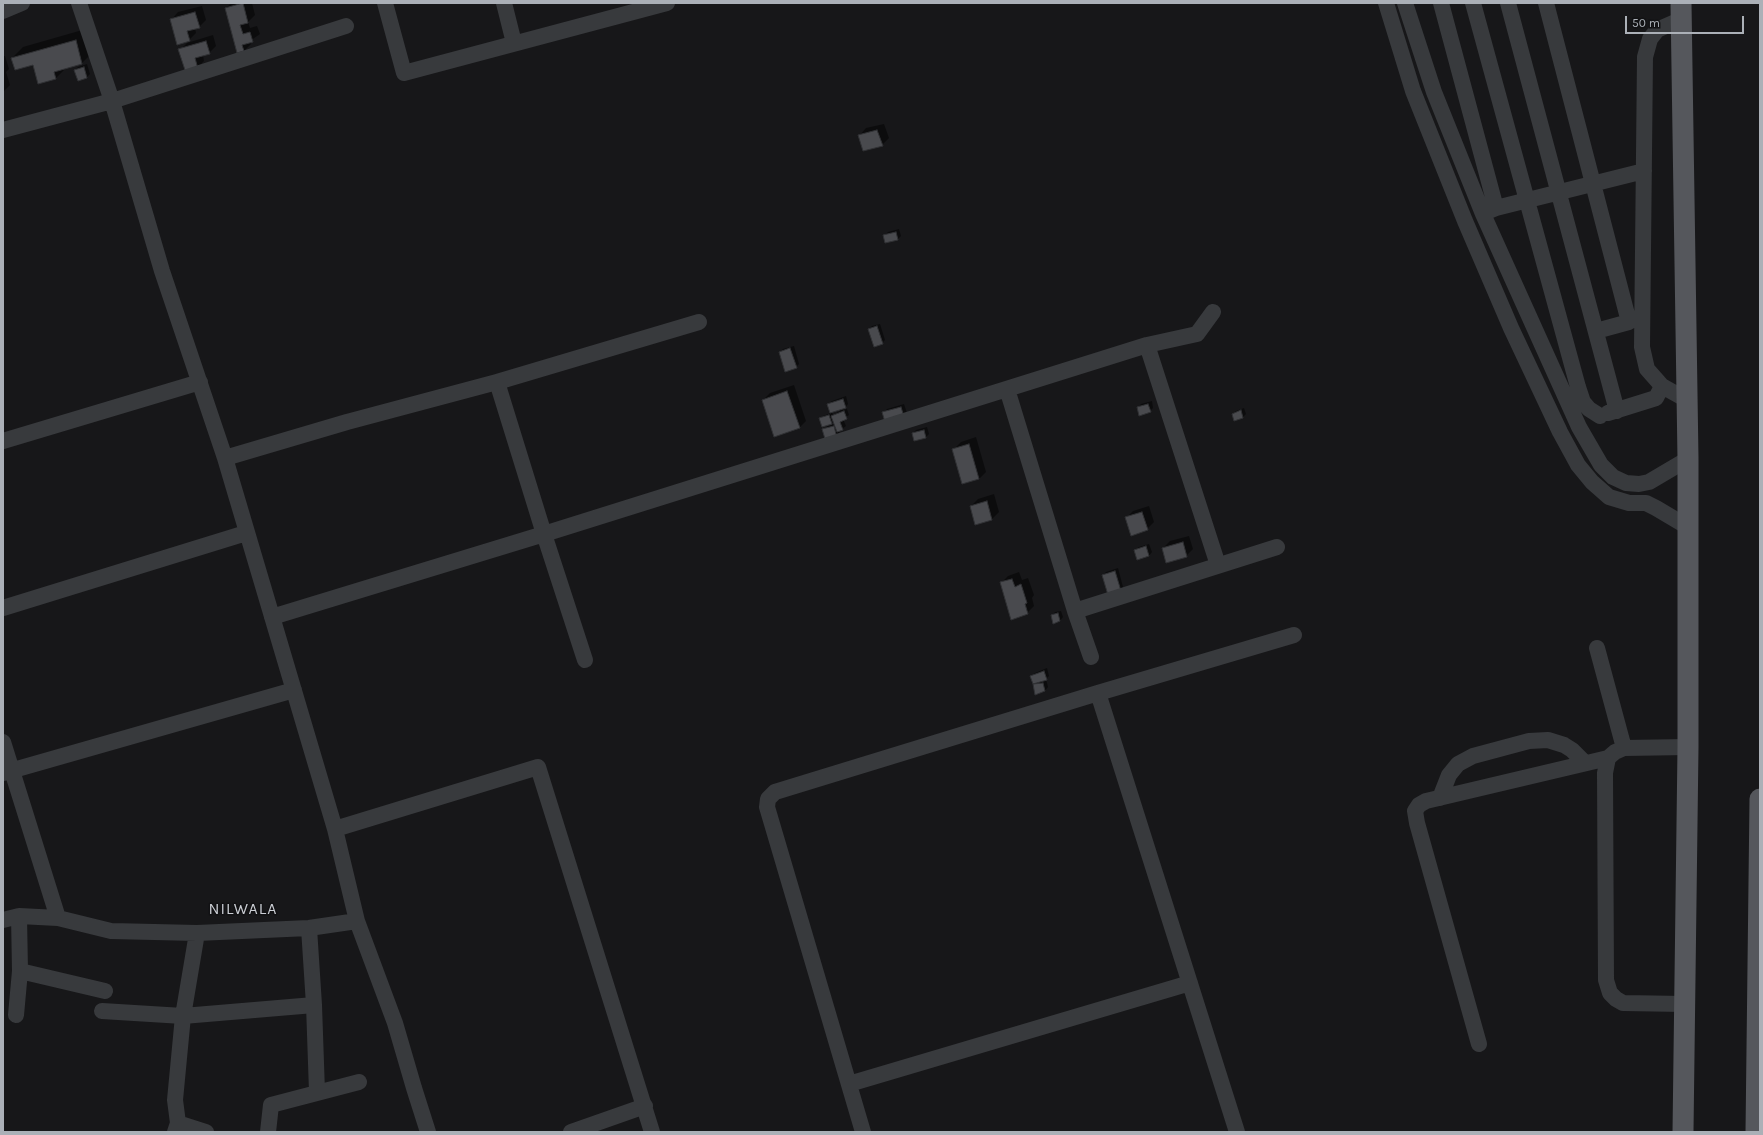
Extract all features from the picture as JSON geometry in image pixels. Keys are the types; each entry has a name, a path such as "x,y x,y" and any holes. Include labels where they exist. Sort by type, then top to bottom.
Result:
{"main road":[{"path":"1682,11 1688,460 1688,747 1683,1132"},
{"path":"1756,1132 1760,799"}],"street":[{"path":"3,11 22,3"},
{"path":"80,3 112,101 162,271 200,382 272,617 335,829 357,921 395,1023 428,1132"},
{"path":"385,3 404,74 514,43 623,8 667,3"},
{"path":"504,3 514,43"},
{"path":"1386,3 1413,91 1465,221 1511,328 1560,432 1578,465 1592,482 1609,497 1629,503 1646,503 1688,527"},
{"path":"1405,3 1434,92 1490,211 1579,427 1601,465 1614,477 1626,483 1639,484 1648,482 1688,460"},
{"path":"1441,3 1490,211"},
{"path":"1473,3 1578,387 1583,402 1589,409 1600,416"},
{"path":"1508,3 1617,411"},
{"path":"1546,3 1593,184 1636,323 1647,369 1662,386 1687,400"},
{"path":"1636,323 1644,172 1645,57 1650,39 1657,30 1682,11"},
{"path":"3,130 112,101 346,26"},
{"path":"1490,211 1528,200 1644,172"},
{"path":"272,617 544,534 1147,345 1197,334 1213,312"},
{"path":"224,458 347,422 497,382 699,322"},
{"path":"1596,331 1636,323"},
{"path":"1147,345 1218,565"},
{"path":"3,442 200,382"},
{"path":"497,382 585,660"},
{"path":"1579,427 1600,416 1656,398 1662,386"},
{"path":"1007,389 1075,611 1091,657"},
{"path":"3,608 246,533"},
{"path":"1075,611 1277,547"},
{"path":"863,1132 767,807 768,799 775,792 1098,693 1294,635"},
{"path":"1598,648 1624,748"},
{"path":"7,772 294,690"},
{"path":"1098,693 1237,1132"},
{"path":"1440,798 1449,775 1458,764 1473,756 1529,741 1548,740 1564,745 1572,750 1585,763"},
{"path":"3,742 7,772 58,918"},
{"path":"1479,1044 1417,824 1415,811 1419,805 1426,801 1608,758 1614,752 1624,748 1688,747"},
{"path":"1608,758 1605,773 1606,980 1610,993 1623,1003 1684,1004"},
{"path":"335,829 538,767 652,1132"},
{"path":"3,920 20,916 58,918 110,931 197,933 309,928 357,921"},
{"path":"16,1015 20,972 20,916"},
{"path":"309,928 314,1005 317,1092"},
{"path":"197,933 183,1016 175,1100 177,1128 206,1132"},
{"path":"20,972 105,991"},
{"path":"849,1084 1190,983"},
{"path":"102,1011 183,1016 314,1005"},
{"path":"268,1132 271,1105 359,1082"},
{"path":"571,1132 645,1106"}],"building":[{"path":"243,3 248,23 240,25 243,34 250,32 253,42 242,45 244,51 237,53 225,8"},
{"path":"195,12 200,28 187,31 190,41 177,45 170,19"},
{"path":"76,40 82,64 54,72 56,79 38,84 33,65 15,70 11,58"},
{"path":"206,41 210,54 195,58 198,69 186,73 178,49"},
{"path":"84,67 87,78 78,81 74,70"},
{"path":"877,130 883,146 863,151 858,135"},
{"path":"896,232 898,240 885,243 883,235"},
{"path":"877,326 883,344 874,347 868,329"},
{"path":"790,348 797,368 785,372 779,352"},
{"path":"787,391 800,428 774,437 762,400"},
{"path":"843,399 846,408 830,413 827,404"},
{"path":"1148,404 1151,412 1139,416 1137,407"},
{"path":"901,407 904,417 885,422 882,412"},
{"path":"1241,410 1243,418 1234,421 1232,414"},
{"path":"844,411 847,419 840,422 843,430 837,432 831,416"},
{"path":"829,415 832,424 822,427 819,418"},
{"path":"834,426 837,438 826,442 822,429"},
{"path":"924,430 926,438 914,441 912,433"},
{"path":"969,444 979,479 962,484 952,449"},
{"path":"987,501 992,520 975,525 970,506"},
{"path":"1142,512 1148,530 1131,536 1125,517"},
{"path":"1183,542 1187,557 1166,563 1162,548"},
{"path":"1146,546 1149,556 1137,560 1134,550"},
{"path":"1115,571 1121,591 1108,595 1102,575"},
{"path":"1012,579 1015,587 1021,584 1027,603 1025,604 1028,614 1011,620 1000,582"},
{"path":"1058,613 1060,621 1053,624 1051,615"},
{"path":"1044,671 1047,680 1033,684 1030,676"},
{"path":"1043,683 1045,691 1035,695 1033,684"}],"district":[{"name":"NILWALA","path":"243,909"}]}
